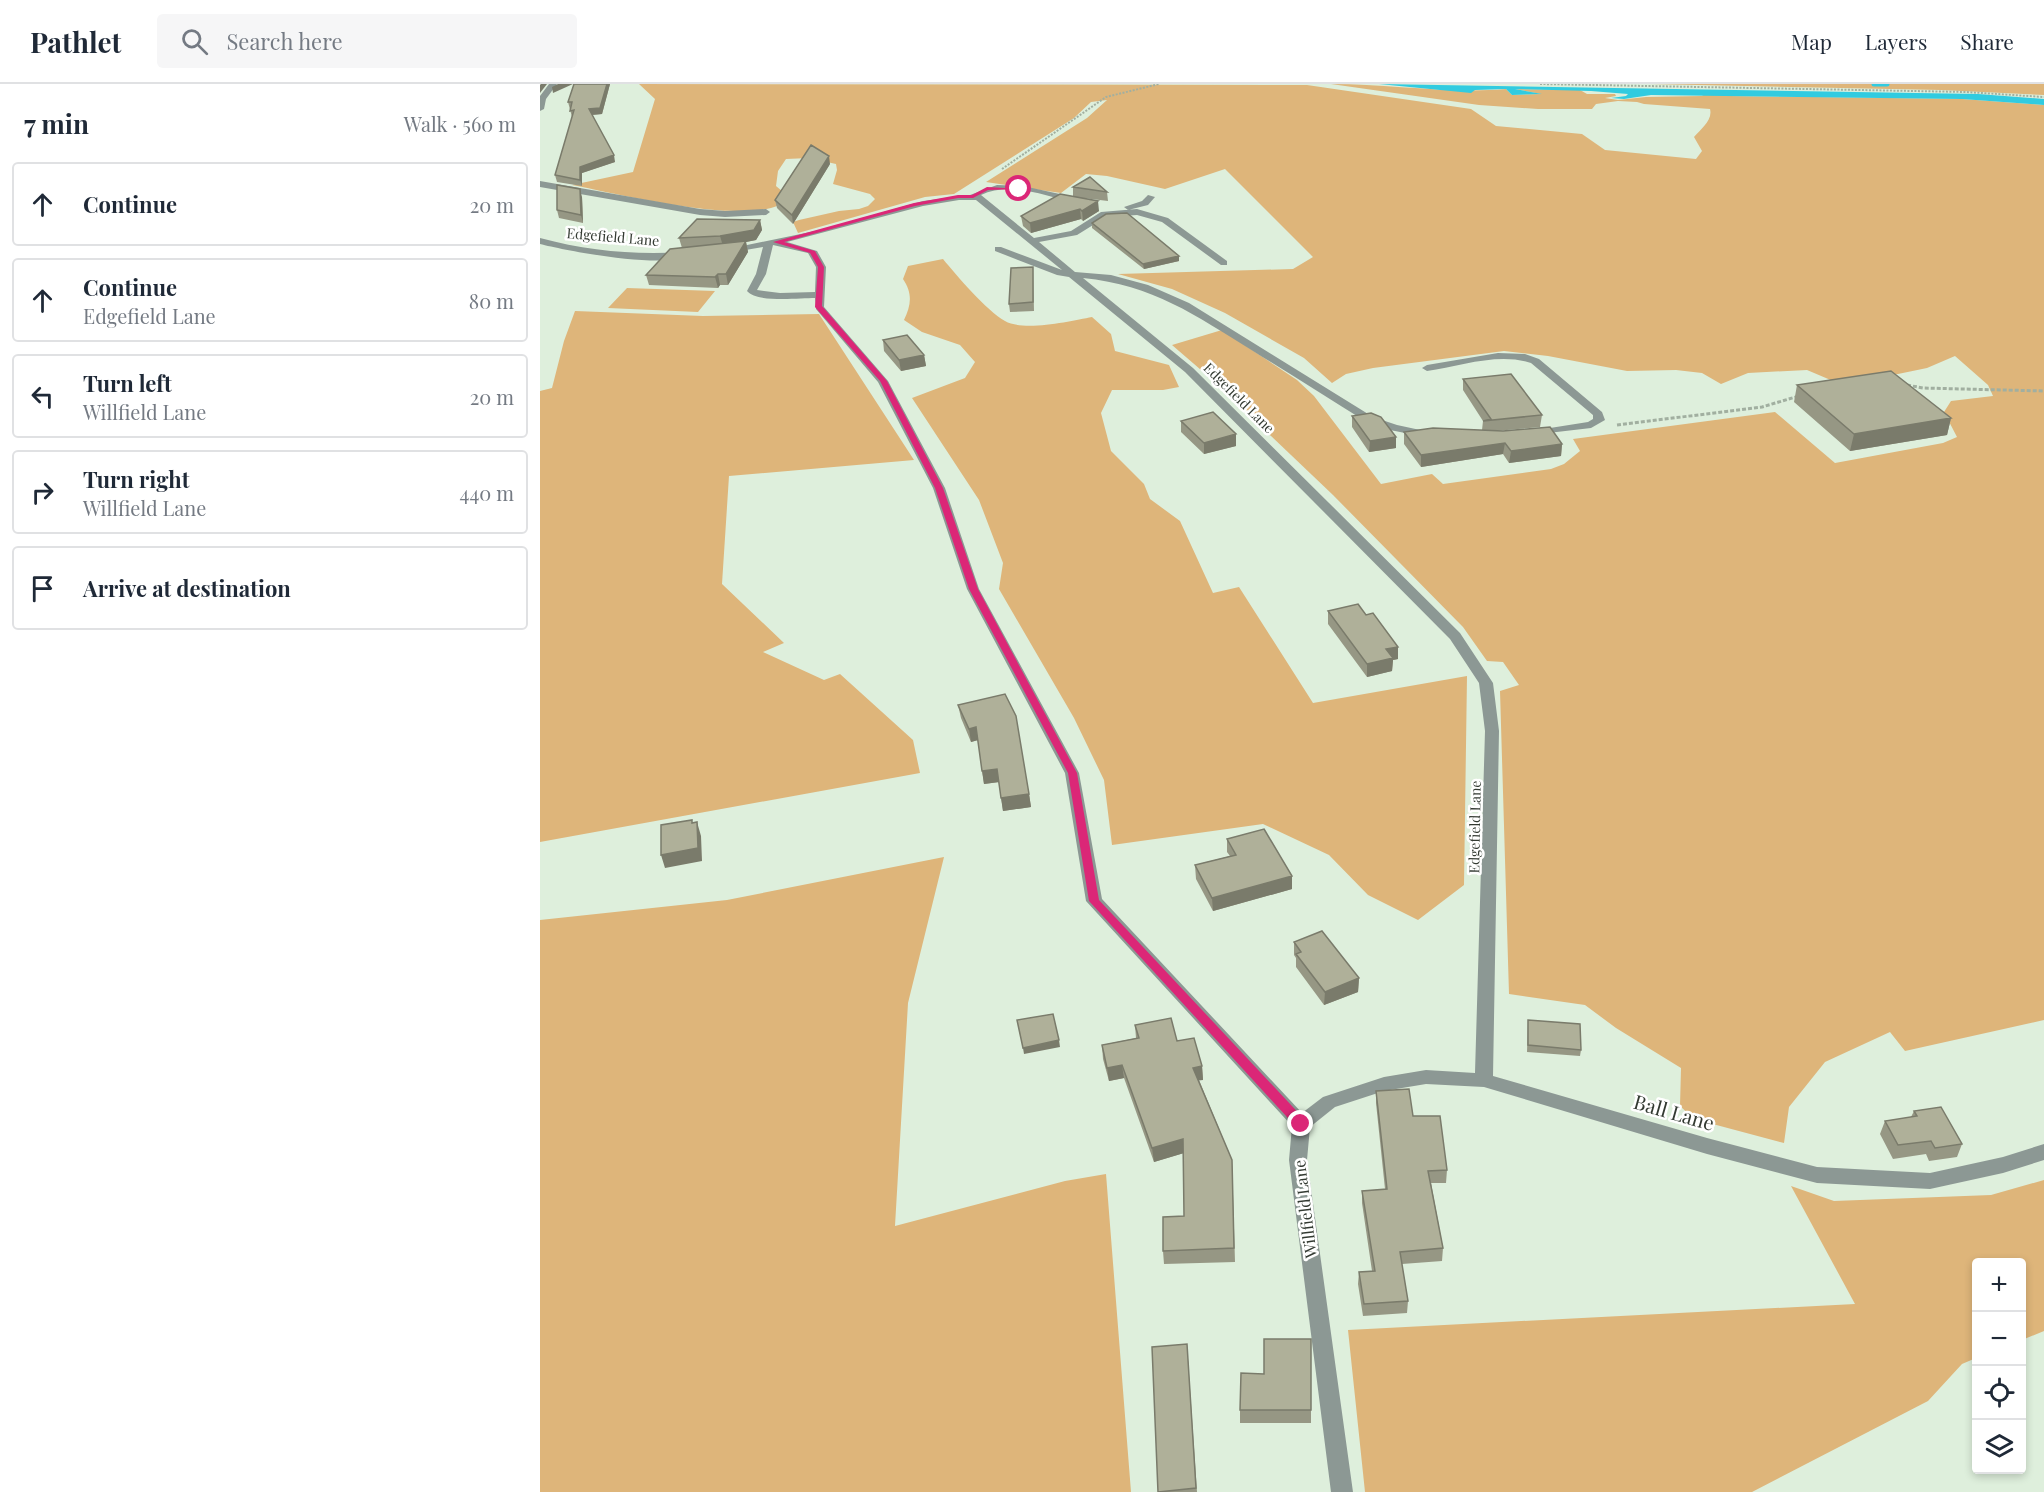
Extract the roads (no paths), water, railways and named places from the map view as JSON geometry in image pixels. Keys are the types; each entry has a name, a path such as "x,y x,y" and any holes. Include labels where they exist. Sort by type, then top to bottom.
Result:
{"street":[{"path":"540,109 541,99 553,84"},
{"path":"540,184 700,212 725,214 766,212"},
{"path":"714,252 773,243 914,205 958,196 973,196 987,189 1008,187 1089,203"},
{"name":"Edgefield Lane","path":"973,196 978,196 1198,378 1455,636 1486,683 1492,731 1484,1080"},
{"path":"1100,204 1136,206 1145,203 1151,197"},
{"path":"1029,238 1074,233 1104,214 1137,212 1165,220 1224,263"},
{"path":"1029,238 1068,224"},
{"name":"Edgefield Lane","path":"540,241 564,249 637,256 691,254"},
{"path":"773,243 812,251 821,267 819,307 883,381 939,488 973,589 1072,773 1094,901 1301,1124"},
{"path":"773,243 752,291 772,296 819,295"},
{"path":"998,249 1074,275 1111,278 1145,287 1186,305 1369,419 1394,428 1442,436"},
{"path":"1427,368 1497,358 1527,357 1535,361 1598,414 1599,420 1591,425 1520,435"},
{"name":"Ball Lane","path":"1301,1124 1329,1102 1384,1084 1426,1077 1484,1080 1707,1146 1817,1175 1930,1181 2003,1165 2044,1152"},
{"name":"Willfield Lane","path":"1301,1124 1298,1160 1342,1492"}],"water":[{"path":"1379,84 1978,94 2044,99 2044,105 1962,99 1651,95 1624,99 1611,98 1628,94 1515,89 1542,94 1512,95 1506,89 1475,90 1471,93"}],"waterway":[{"path":"1874,84 1887,84"}]}
